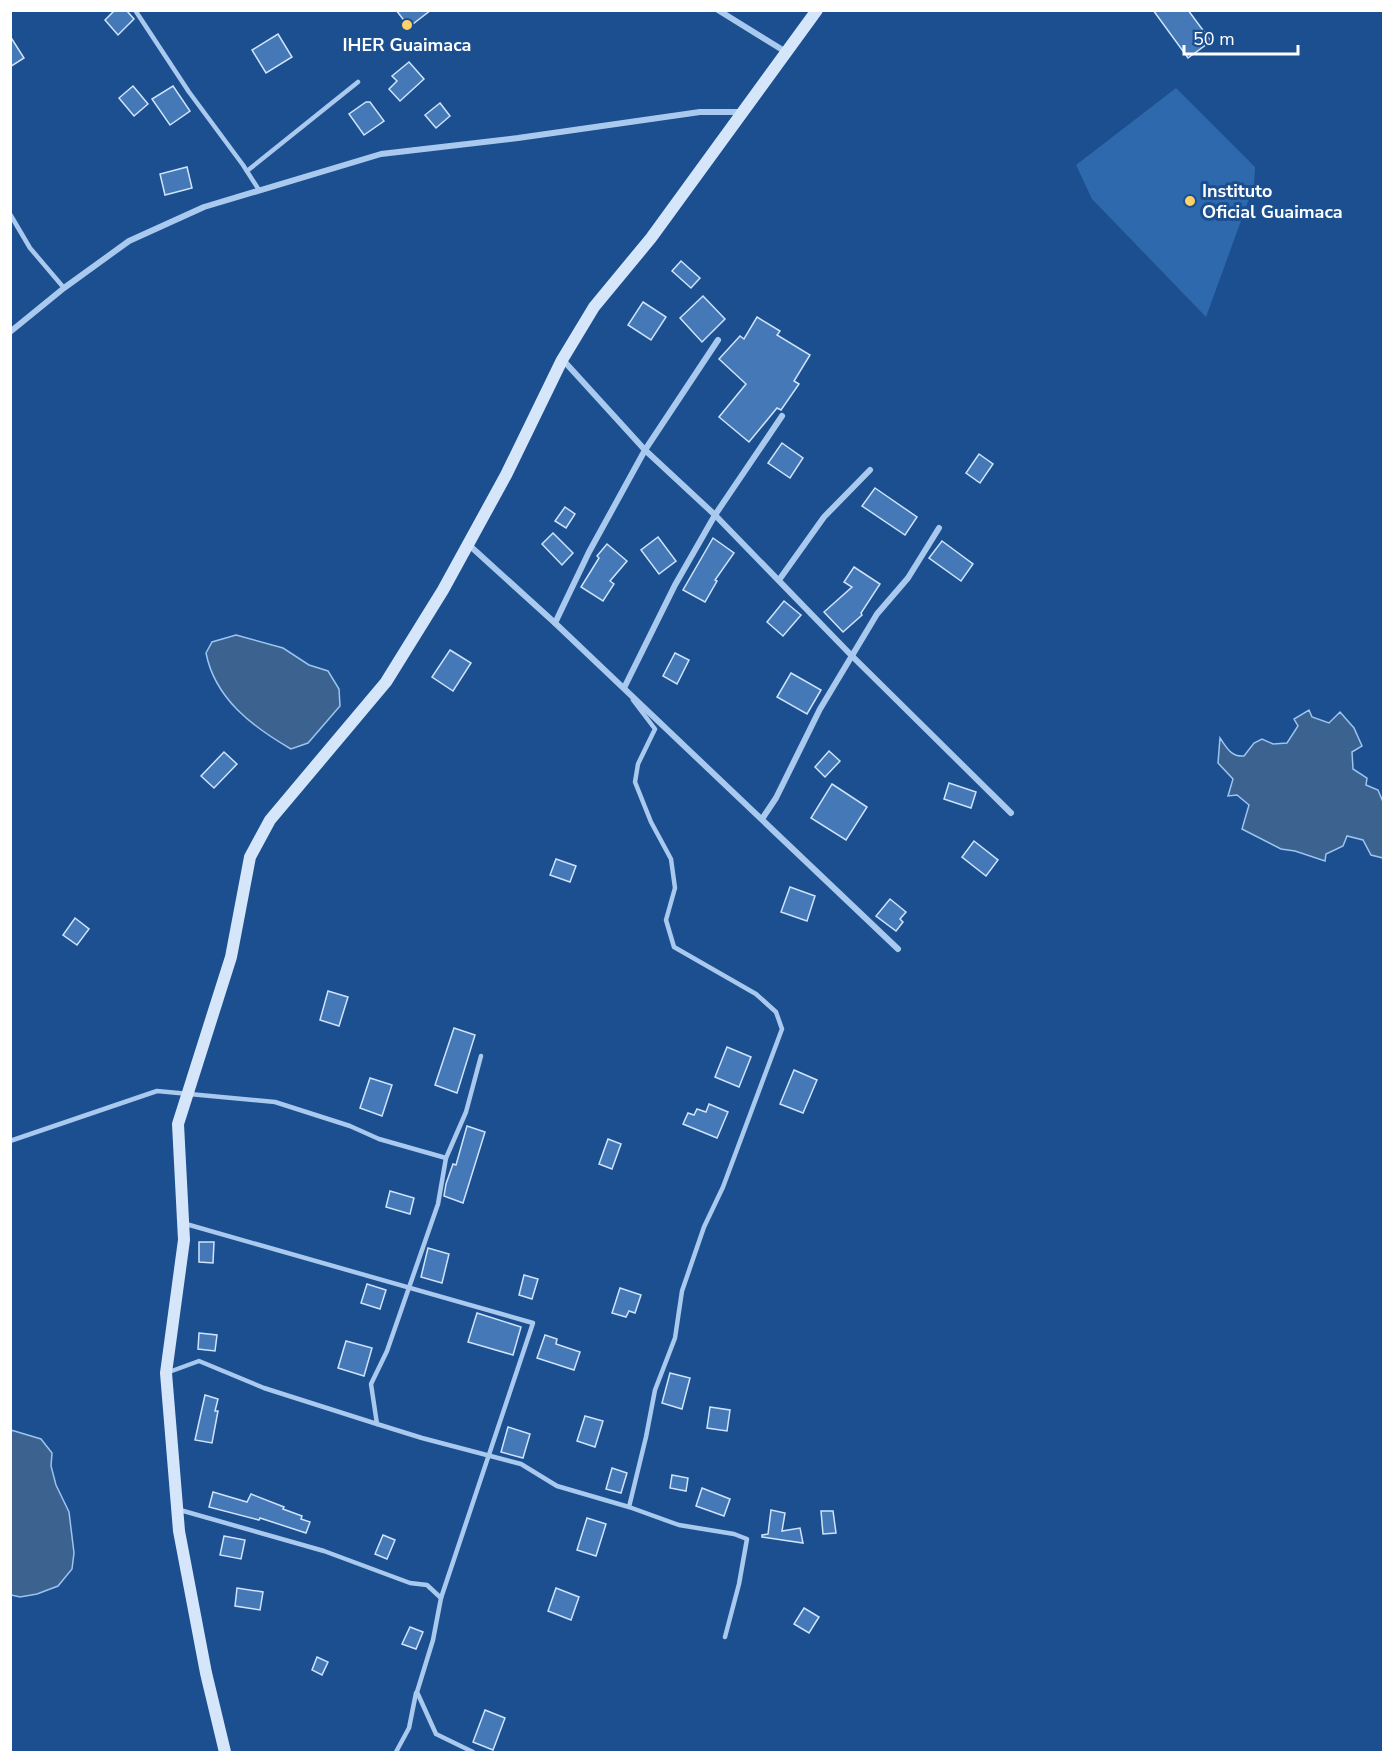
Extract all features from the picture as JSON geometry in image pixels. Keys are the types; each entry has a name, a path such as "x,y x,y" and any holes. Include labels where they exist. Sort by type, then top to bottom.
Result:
{"street":[{"path":"718,10 786,52"},
{"path":"225,1752 206,1673 179,1531 166,1373 184,1240 178,1124 231,957 249,857 270,820 386,682 443,590 506,475 562,360 594,307 651,238 817,10"},
{"path":"10,332 64,288 129,241 204,207 260,190 381,154 518,138 700,112 743,112"},
{"path":"555,622 589,552 645,450 718,340"},
{"path":"562,360 645,450 715,515 852,656 1011,813"},
{"path":"624,688 675,585 715,515 782,416"},
{"path":"779,580 824,517 870,470"},
{"path":"762,819 776,798 820,709 877,614 908,578 939,528"},
{"path":"468,544 555,622 898,949"}],"lane":[{"path":"135,10 189,92 260,190"},
{"path":"247,171 358,82"},
{"path":"10,214 30,248 64,288"},
{"path":"624,688 655,729 638,764 635,782 651,822 671,859 675,888 666,920 674,947 756,994 776,1012 782,1029 723,1187 704,1227 682,1291 675,1338 655,1390 629,1507"},
{"path":"377,1424 371,1384 387,1351 438,1204 446,1158 466,1112 482,1056"},
{"path":"10,1141 157,1091 275,1102 350,1125 379,1139 446,1158"},
{"path":"183,1224 533,1323 441,1598 434,1640 417,1692 409,1728 396,1752"},
{"path":"166,1373 199,1361 264,1388 377,1424 521,1464 557,1486 629,1507 679,1525 734,1534 747,1539 739,1584 725,1637"},
{"path":"177,1509 324,1551 410,1583 427,1585 441,1598"},
{"path":"417,1692 436,1734 473,1752"}],"shaded area":[{"path":"1176,88 1255,167 1254,185 1206,317 1092,199 1076,165"},
{"path":"236,635 283,648 309,665 328,671 339,689 340,706 308,743 291,749 250,721 227,698 211,669 206,653 212,642"},
{"path":"1309,710 1312,717 1329,723 1340,712 1354,728 1362,746 1352,752 1353,769 1367,778 1366,785 1378,790 1383,802 1383,858 1371,855 1363,840 1347,836 1343,846 1326,854 1325,861 1281,849 1242,829 1249,805 1237,795 1228,796 1233,779 1218,763 1220,738 1230,751 1240,756 1244,756 1254,743 1262,739 1273,744 1287,743 1298,726 1294,719"},
{"path":"11,1430 41,1439 52,1453 51,1466 56,1485 69,1512 74,1553 72,1569 58,1586 37,1594 20,1597 11,1595"}],"building":[{"path":"115,10 126,10 134,19 118,35 105,20"},
{"path":"396,10 431,10 409,27"},
{"path":"1153,10 1188,10 1211,41 1188,58"},
{"path":"278,34 292,57 266,73 252,50"},
{"path":"10,36 24,58 10,67"},
{"path":"409,62 424,79 400,101 389,89 397,81 392,76"},
{"path":"133,86 148,104 134,116 119,98"},
{"path":"173,86 190,111 170,125 152,99"},
{"path":"366,102 370,102 384,121 364,135 349,114"},
{"path":"440,103 450,116 436,128 425,115"},
{"path":"187,167 192,188 165,195 160,174"},
{"path":"681,261 700,278 691,288 672,271"},
{"path":"703,296 725,319 702,342 680,318"},
{"path":"643,302 666,317 651,340 628,325"},
{"path":"757,317 780,331 777,335 810,355 794,381 799,384 781,410 777,408 749,442 719,417 746,384 719,359 740,336 744,339"},
{"path":"782,443 803,458 790,478 768,463"},
{"path":"979,454 993,464 980,483 966,473"},
{"path":"875,488 917,517 905,535 862,506"},
{"path":"565,507 575,514 566,528 555,521"},
{"path":"553,533 573,553 562,565 542,544"},
{"path":"658,537 676,561 659,574 641,550"},
{"path":"713,538 734,553 715,580 717,581 705,602 683,590"},
{"path":"942,541 973,564 961,581 929,558"},
{"path":"607,544 627,561 610,581 614,584 603,601 581,587 599,558 597,556"},
{"path":"854,567 880,584 861,613 862,615 843,632 824,612 852,587 844,582"},
{"path":"784,601 801,615 783,636 767,622"},
{"path":"450,650 471,663 453,691 432,677"},
{"path":"675,653 689,660 677,684 663,676"},
{"path":"791,673 821,690 807,714 777,697"},
{"path":"829,751 840,761 825,777 815,767"},
{"path":"224,752 237,764 214,788 201,776"},
{"path":"949,783 976,792 971,808 944,799"},
{"path":"832,784 867,807 846,840 811,818"},
{"path":"974,841 998,860 986,876 962,857"},
{"path":"556,859 576,866 570,882 550,875"},
{"path":"790,887 815,896 807,921 781,912"},
{"path":"890,899 906,912 900,919 903,922 896,931 876,916"},
{"path":"75,918 89,929 77,945 63,935"},
{"path":"328,991 348,997 339,1026 320,1020"},
{"path":"454,1028 475,1035 457,1093 435,1085"},
{"path":"727,1047 751,1057 739,1087 715,1077"},
{"path":"794,1070 817,1080 803,1113 780,1104"},
{"path":"370,1078 392,1085 382,1116 360,1108"},
{"path":"709,1104 728,1112 717,1138 683,1124 688,1113 694,1115 697,1109 706,1112"},
{"path":"467,1126 485,1132 463,1203 444,1196 446,1184 453,1164 456,1165"},
{"path":"608,1139 621,1144 612,1169 599,1164"},
{"path":"390,1191 414,1198 410,1214 386,1207"},
{"path":"199,1242 214,1242 213,1263 199,1262"},
{"path":"428,1248 449,1254 442,1283 421,1277"},
{"path":"524,1275 538,1279 532,1299 519,1295"},
{"path":"367,1284 386,1290 380,1309 361,1303"},
{"path":"620,1288 641,1295 635,1313 629,1311 626,1317 612,1313"},
{"path":"477,1313 521,1327 513,1355 468,1342"},
{"path":"199,1333 217,1335 215,1351 198,1349"},
{"path":"545,1335 557,1339 556,1344 580,1352 574,1370 537,1358"},
{"path":"346,1341 372,1348 364,1376 338,1368"},
{"path":"670,1373 690,1378 682,1409 662,1403"},
{"path":"205,1395 218,1399 212,1443 195,1440"},
{"path":"710,1407 730,1410 727,1431 707,1428"},
{"path":"585,1416 603,1421 595,1447 577,1441"},
{"path":"508,1427 530,1434 523,1458 501,1452"},
{"path":"612,1468 627,1473 621,1493 606,1489"},
{"path":"672,1475 688,1478 686,1491 670,1488"},
{"path":"702,1488 730,1499 724,1516 696,1506"},
{"path":"213,1492 247,1502 251,1494 284,1507 283,1509 302,1516 301,1519 310,1522 306,1533 260,1518 259,1520 209,1507"},
{"path":"771,1510 785,1513 782,1531 800,1528 803,1543 762,1537 768,1534"},
{"path":"821,1511 833,1511 836,1533 823,1534"},
{"path":"587,1518 606,1524 596,1556 577,1550"},
{"path":"383,1535 395,1540 387,1559 375,1554"},
{"path":"224,1536 245,1540 241,1559 220,1555"},
{"path":"237,1588 263,1592 260,1610 235,1606"},
{"path":"556,1588 579,1597 571,1620 548,1611"},
{"path":"804,1608 819,1617 809,1633 794,1624"},
{"path":"410,1627 423,1632 416,1649 402,1644"},
{"path":"317,1657 328,1662 322,1675 312,1670"},
{"path":"485,1710 505,1718 493,1750 473,1742"}],"place":[{"name":"IHER Guaimaca","path":"407,25"},
{"name":"Instituto Oficial Guaimaca","path":"1190,201"}]}
